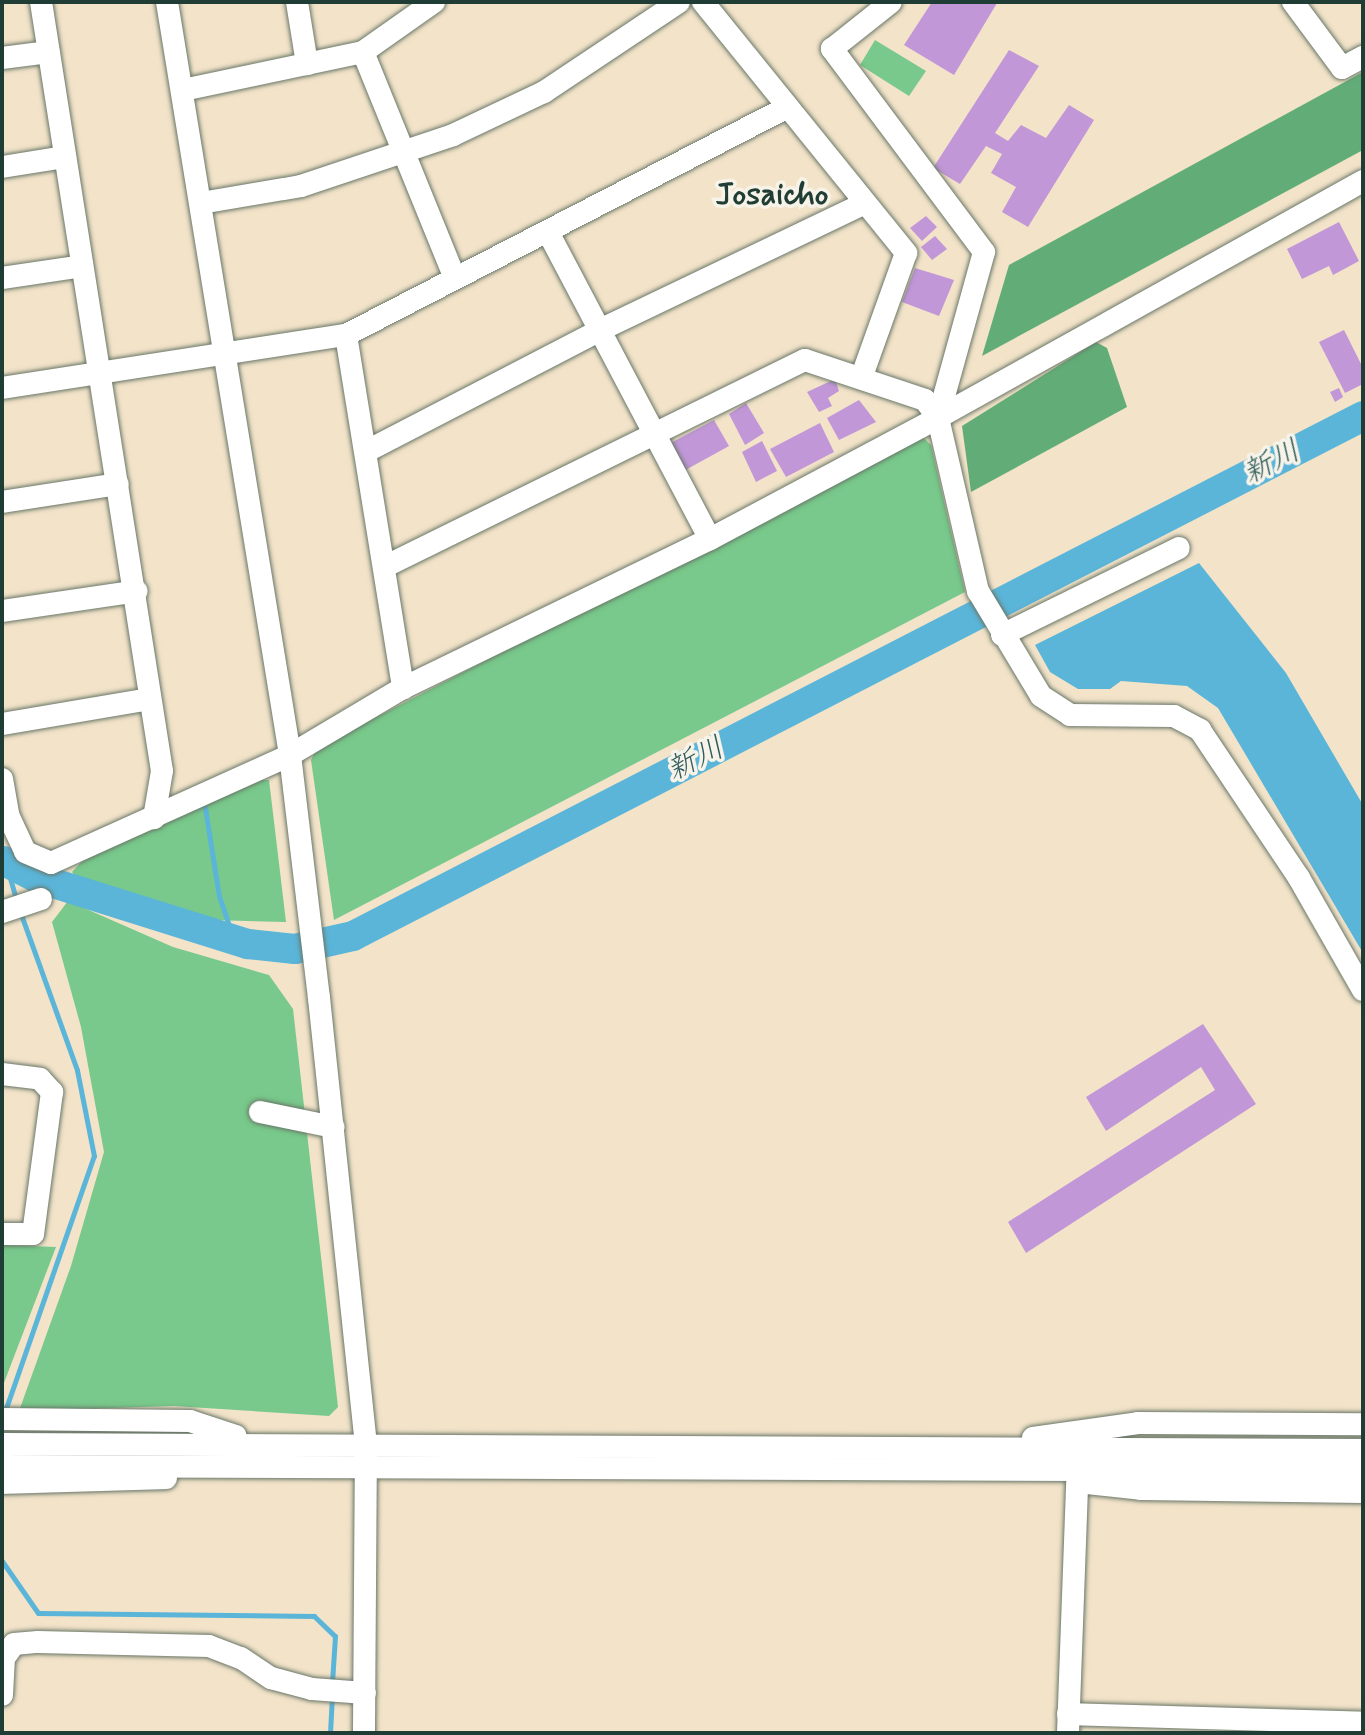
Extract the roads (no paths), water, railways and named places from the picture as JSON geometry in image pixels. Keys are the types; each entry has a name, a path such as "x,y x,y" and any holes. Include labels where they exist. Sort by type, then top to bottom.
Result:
{"street":[{"path":"41,2 99,375 137,591 162,771 154,818"},
{"path":"167,2 290,755 319,998 366,1442 364,1733"},
{"path":"297,2 307,64"},
{"path":"183,90 363,52 413,9 434,2"},
{"path":"201,203 301,186 403,156 544,92 679,2"},
{"path":"703,2 863,204 906,253 862,376"},
{"path":"891,2 832,49 984,252 938,418"},
{"path":"1293,2 1342,68 1363,57"},
{"path":"2,58 49,52"},
{"path":"363,52 454,276"},
{"path":"2,388 346,335 454,276 548,232 787,107"},
{"path":"2,167 65,157"},
{"path":"2,779 5,817 25,852 51,863 154,818 290,755 403,688 710,539 938,418 1363,181"},
{"path":"367,451 600,330 863,204"},
{"path":"548,232 710,539"},
{"path":"2,278 82,266"},
{"path":"346,335 403,688"},
{"path":"384,567 653,431 805,360 862,376 925,400 938,418 978,591 1002,635 1057,711 1174,716 1200,730 1299,878 1363,990"},
{"path":"2,502 118,484"},
{"path":"1002,635 1179,548"},
{"path":"2,611 137,591"},
{"path":"2,724 150,699"},
{"path":"162,771 197,798"},
{"path":"2,912 41,899"},
{"path":"2,1234 33,1234 52,1092 40,1079 3,1070"},
{"path":"260,1112 333,1127"},
{"path":"8,1419 190,1421 257,1443"},
{"path":"989,1447 1138,1423 1363,1424"},
{"path":"8,1444 366,1442 1363,1450"},
{"path":"2,1466 1363,1471"},
{"path":"2,1483 134,1483 243,1467"},
{"path":"1048,1470 1077,1482 1141,1489 1363,1492"},
{"path":"1077,1482 1068,1724 1363,1723"},
{"path":"2,1695 4,1658 14,1644 38,1642 209,1646 241,1658 271,1678 312,1689 365,1693"}],"water":[{"path":"1199,563 1286,673 1363,805 1363,953 1218,708 1187,686 1121,681 1110,689 1078,689 1050,672 1035,645"}],"waterway":[{"name":"新川","path":"4,861 37,878 248,944 295,949 353,936 1363,416"},
{"path":"205,808 219,896 234,940"},
{"path":"2,850 16,899"},
{"path":"5,1411 94,1156 77,1070 20,912"},
{"path":"2,1561 38,1613 314,1616 335,1636 332,1683"},
{"path":"330,1733 332,1697"}],"district":[{"name":"Josaicho","path":"772,195"}]}
